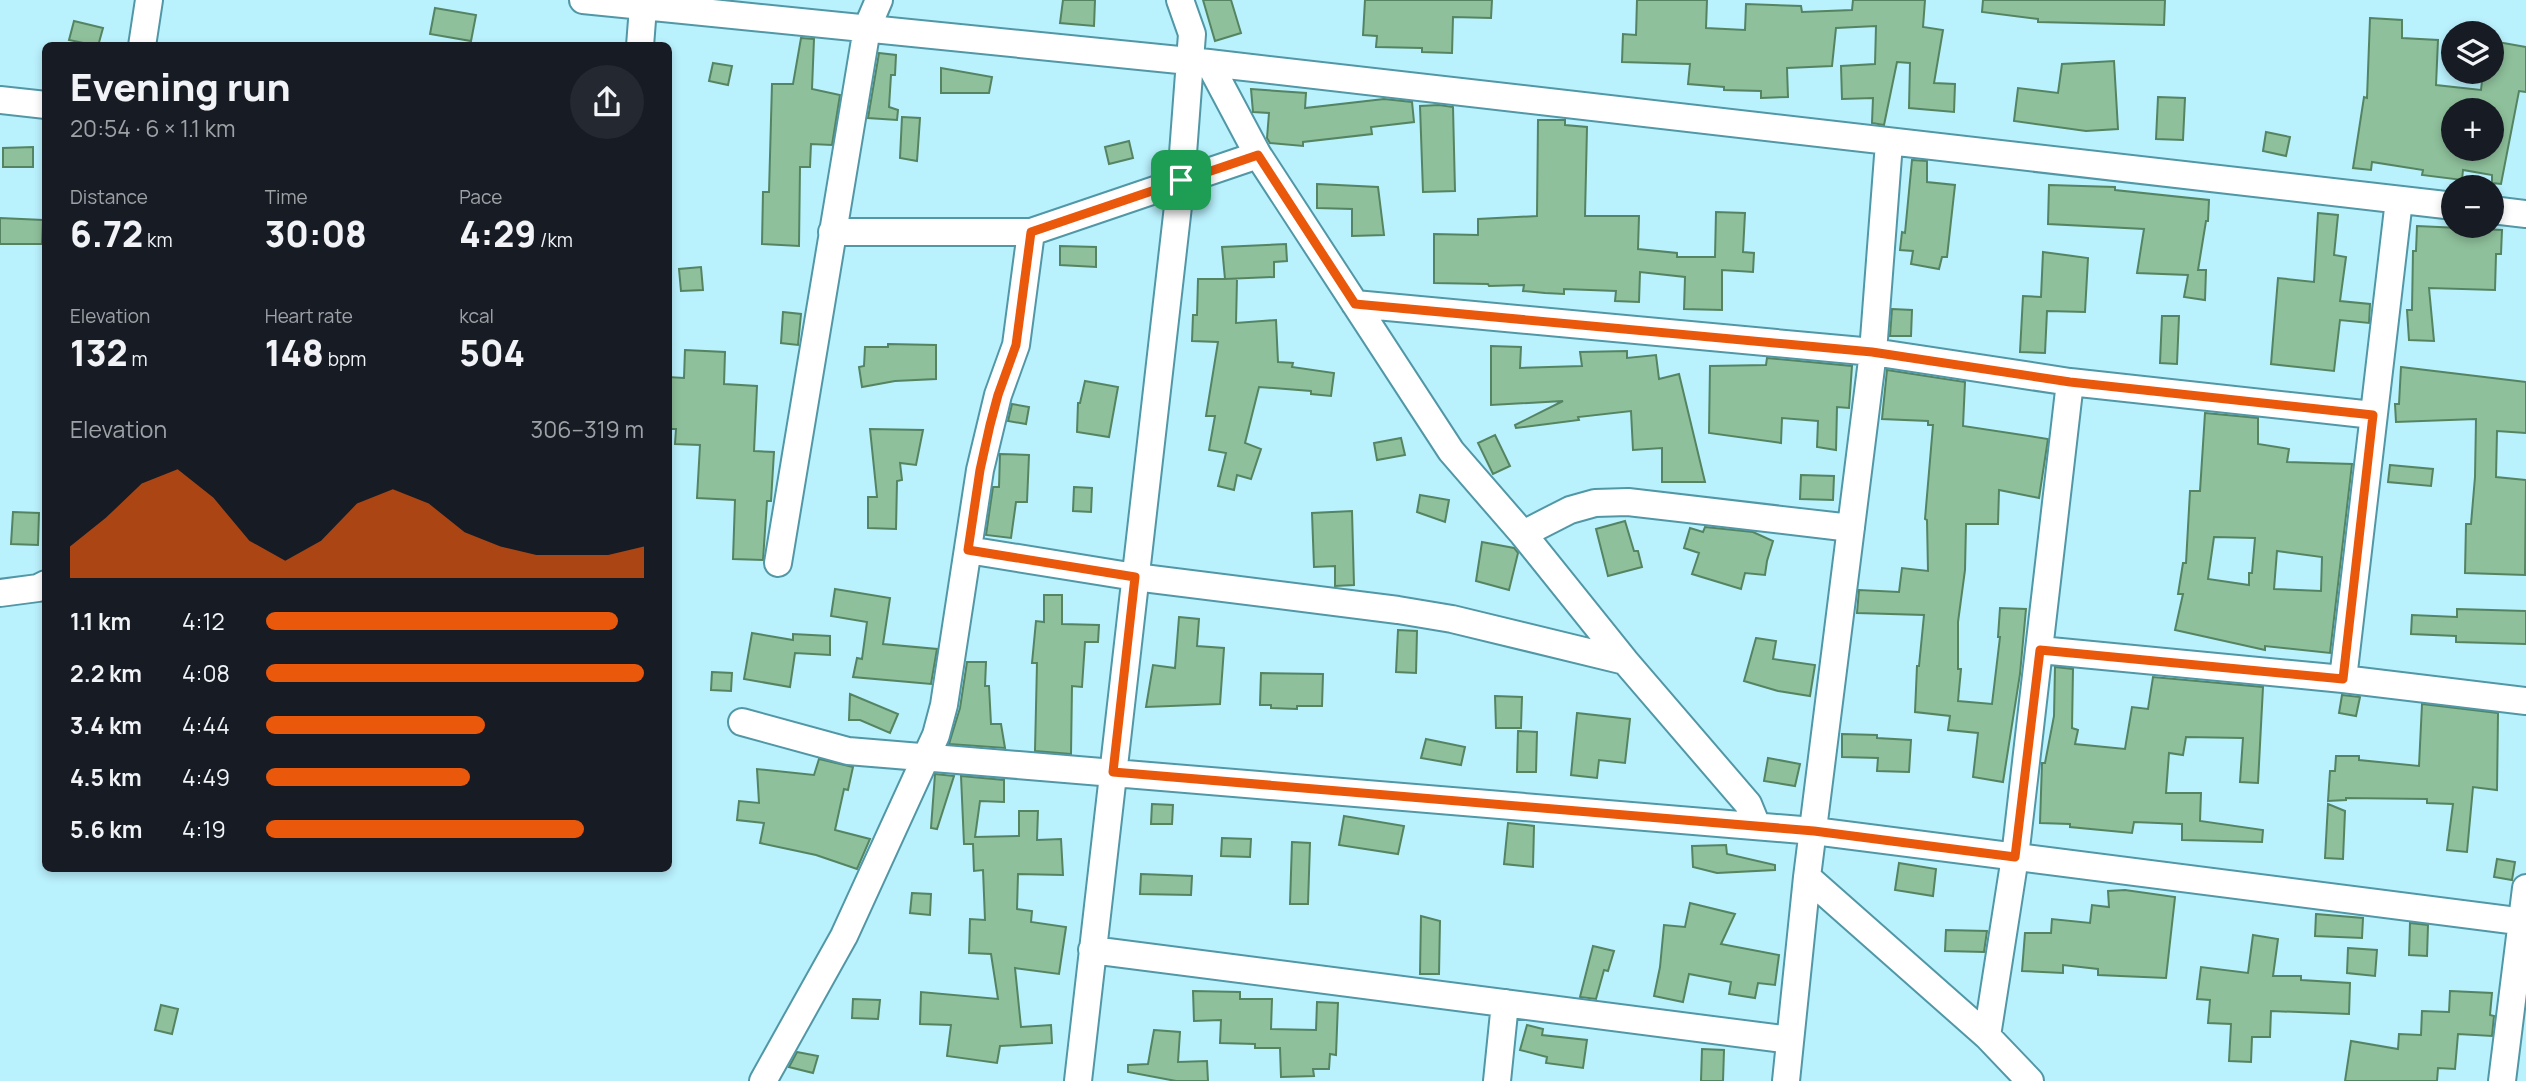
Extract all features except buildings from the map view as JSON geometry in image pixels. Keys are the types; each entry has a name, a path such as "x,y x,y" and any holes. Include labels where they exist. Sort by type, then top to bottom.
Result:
{"street":[{"path":"143,42 149,0"},
{"path":"583,0 1199,62 2441,205"},
{"path":"778,563 867,28 879,0"},
{"path":"1180,0 1199,62 1451,451 1523,534 1625,661 1748,803 1757,826"},
{"path":"639,42 643,7"},
{"path":"1078,1081 1181,180 1199,62"},
{"path":"0,100 42,105"},
{"path":"1786,1081 1807,877 1872,352 1889,143"},
{"path":"832,232 1031,232 1258,155"},
{"path":"2343,679 2399,200"},
{"path":"2504,211 2526,214"},
{"path":"763,1081 844,936 927,757 944,705 980,470 998,395 1016,345 1031,232"},
{"path":"1355,304 1872,352 2070,382 2373,415"},
{"path":"1987,1036 2015,857 2070,382"},
{"path":"1523,534 1570,510 1595,503 1628,502 1851,528"},
{"path":"968,550 1135,577 1452,619 1625,661"},
{"path":"0,593 42,586"},
{"path":"2040,650 2343,679 2526,701"},
{"path":"742,722 848,751 1814,831 2524,922"},
{"path":"1807,877 1987,1036 2030,1081"},
{"path":"2502,1081 2524,922 2526,888"},
{"path":"1093,950 1790,1040"},
{"path":"1497,1081 1505,1003"}],"route":[{"path":"1258,155 1355,304 1872,352 2070,382 2373,415 2343,679 2040,650 2015,857 1814,831 1113,772 1135,577 968,550 990,425 1016,345 1031,232 1181,180 1258,155"}]}
